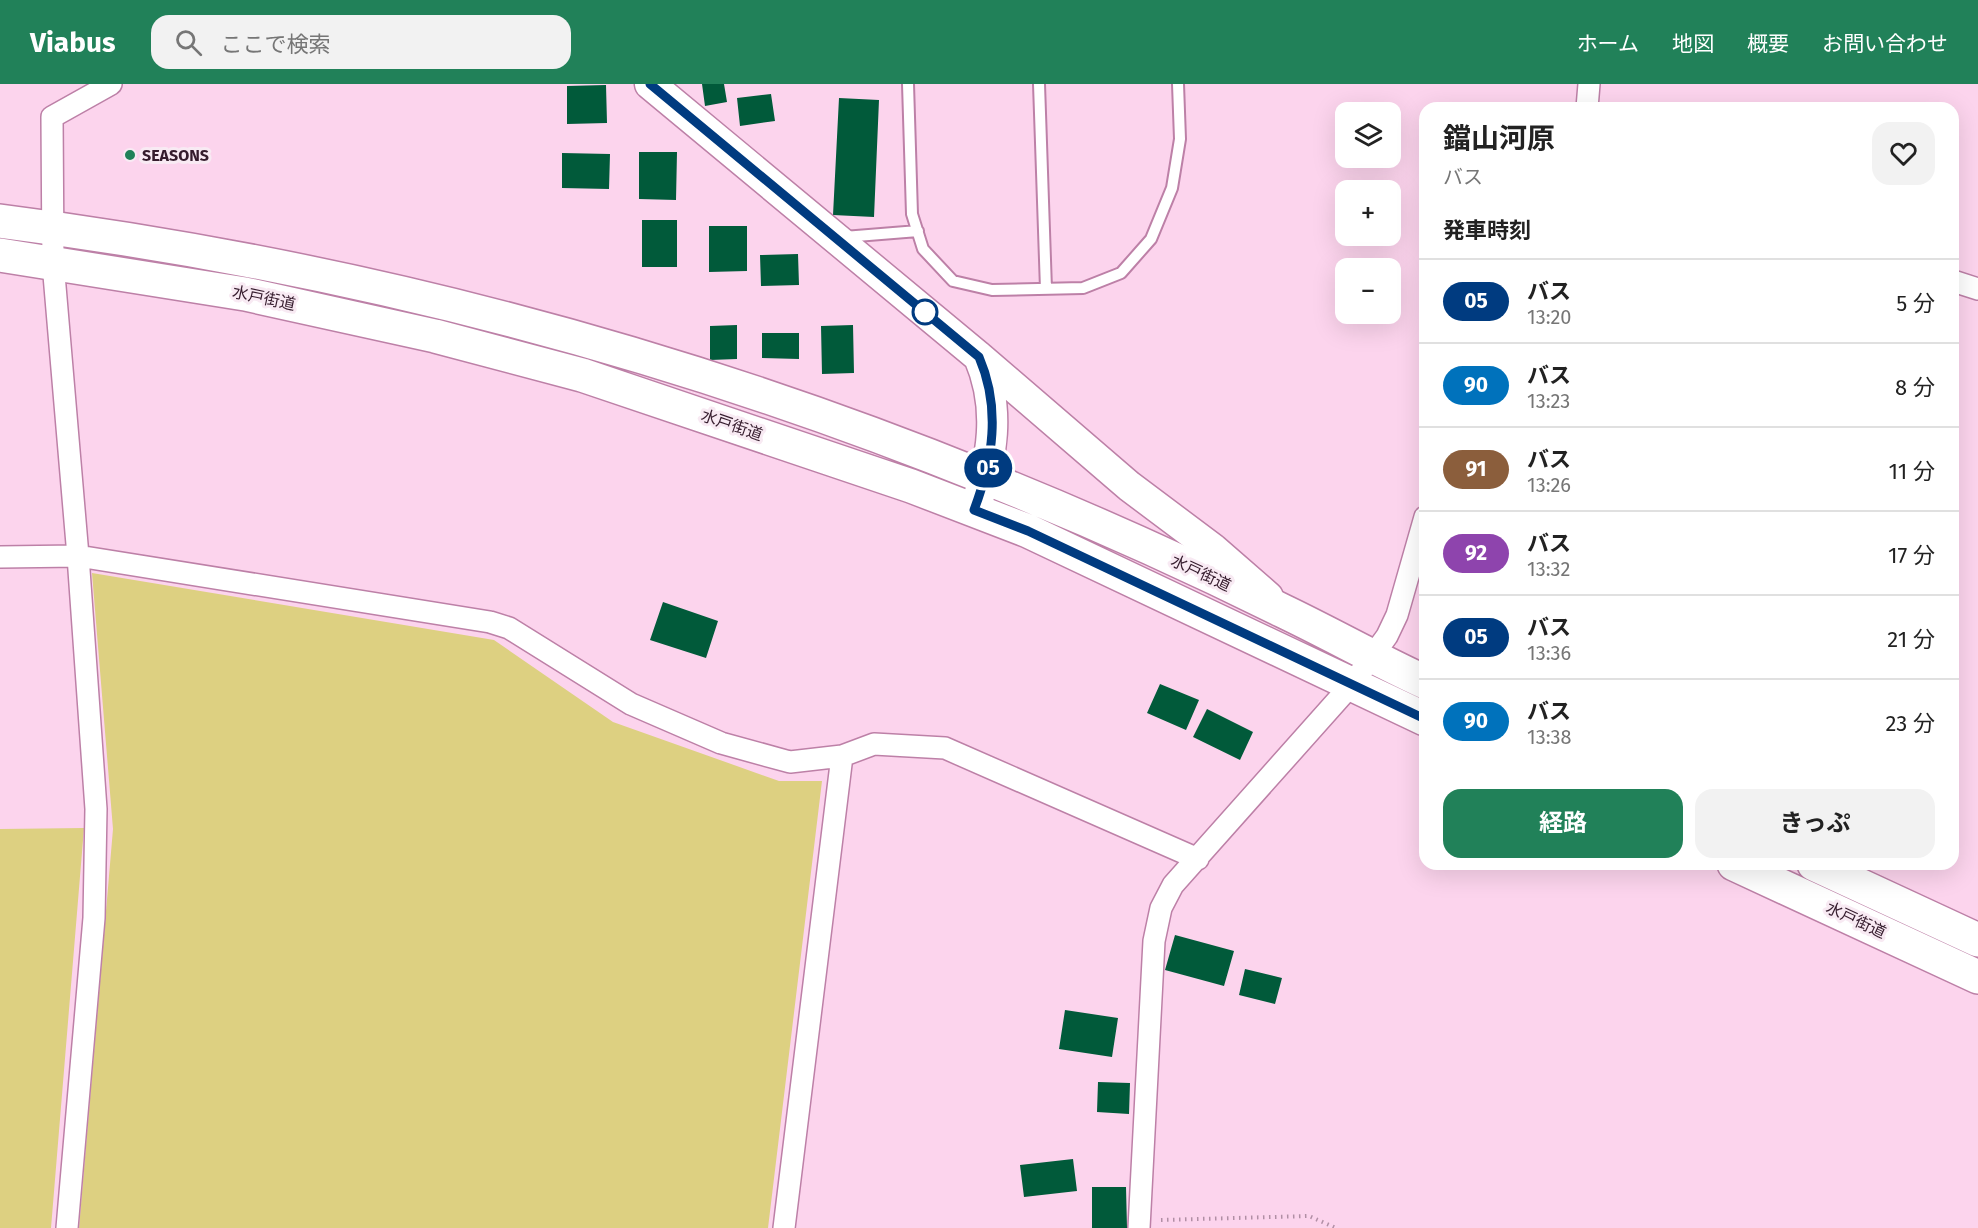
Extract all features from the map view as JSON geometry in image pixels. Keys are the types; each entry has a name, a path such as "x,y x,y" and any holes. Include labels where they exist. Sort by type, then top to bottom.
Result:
{"highway":[{"name":"水戸街道","path":"0,221 52,227 223,255 445,302 693,374 902,445 986,478 1284,611 1419,679"},
{"name":"水戸街道","path":"0,255 245,294 435,336 582,375 911,486 1036,535 1419,716"},
{"name":"水戸街道","path":"1747,870 1978,977"},
{"name":"水戸街道","path":"1827,870 1978,940"}],"street":[{"path":"67,1228 94,918 96,809 78,556 53,263 52,117 111,84"},
{"path":"650,84 979,357 1129,486 1213,549 1284,611"},
{"path":"1588,102 1589,84"},
{"path":"1959,283 1978,289"},
{"path":"974,510 986,478 992,441 993,411 986,372 979,357"},
{"path":"1139,1225 1154,941 1161,908 1173,885 1352,684 1388,636 1397,615 1419,538"},
{"path":"0,557 78,556 490,622 509,628 631,704 721,743 790,762 842,756 874,744 945,748 1198,859"},
{"path":"784,1228 842,756"}],"lane":[{"path":"908,84 912,214 923,249 953,281 993,290 1083,288 1121,273 1151,239 1173,178 1180,139 1178,84"},
{"path":"1039,84 1046,289"},
{"path":"834,238 918,231"}],"path":[{"path":"1139,1225 1309,1216 1336,1228"}],"shaded area":[{"path":"92,573 494,640 613,722 779,781 822,781 768,1228 79,1228 113,829"},
{"path":"84,828 51,1228 0,1228 0,829"}],"building":[{"path":"702,84 724,84 727,102 705,106"},
{"path":"606,85 607,123 567,124 567,86"},
{"path":"771,94 775,121 740,126 737,98"},
{"path":"839,98 879,100 874,217 833,215"},
{"path":"639,152 677,152 676,200 639,199"},
{"path":"562,153 610,154 609,189 562,188"},
{"path":"642,220 677,220 677,267 642,267"},
{"path":"709,226 747,226 747,271 709,272"},
{"path":"798,254 799,285 761,286 760,255"},
{"path":"737,325 737,359 710,360 710,326"},
{"path":"853,325 854,373 822,374 821,326"},
{"path":"762,333 799,333 799,359 762,358"},
{"path":"663,602 718,621 706,658 650,640"},
{"path":"1160,684 1199,700 1186,730 1147,713"},
{"path":"1207,709 1253,732 1240,760 1193,737"},
{"path":"1175,935 1234,951 1224,986 1165,970"},
{"path":"1245,969 1282,978 1275,1004 1239,995"},
{"path":"1065,1010 1118,1018 1112,1057 1059,1049"},
{"path":"1098,1082 1130,1083 1129,1114 1097,1112"},
{"path":"1073,1159 1077,1191 1024,1197 1020,1165"},
{"path":"1092,1187 1126,1187 1127,1228 1092,1228"}],"bus line":[{"name":"05","path":"650,84 979,357 990,389 993,430 986,478 974,510 1028,531 1419,716"}],"place":[{"name":"SEASONS","path":"130,155"}]}
